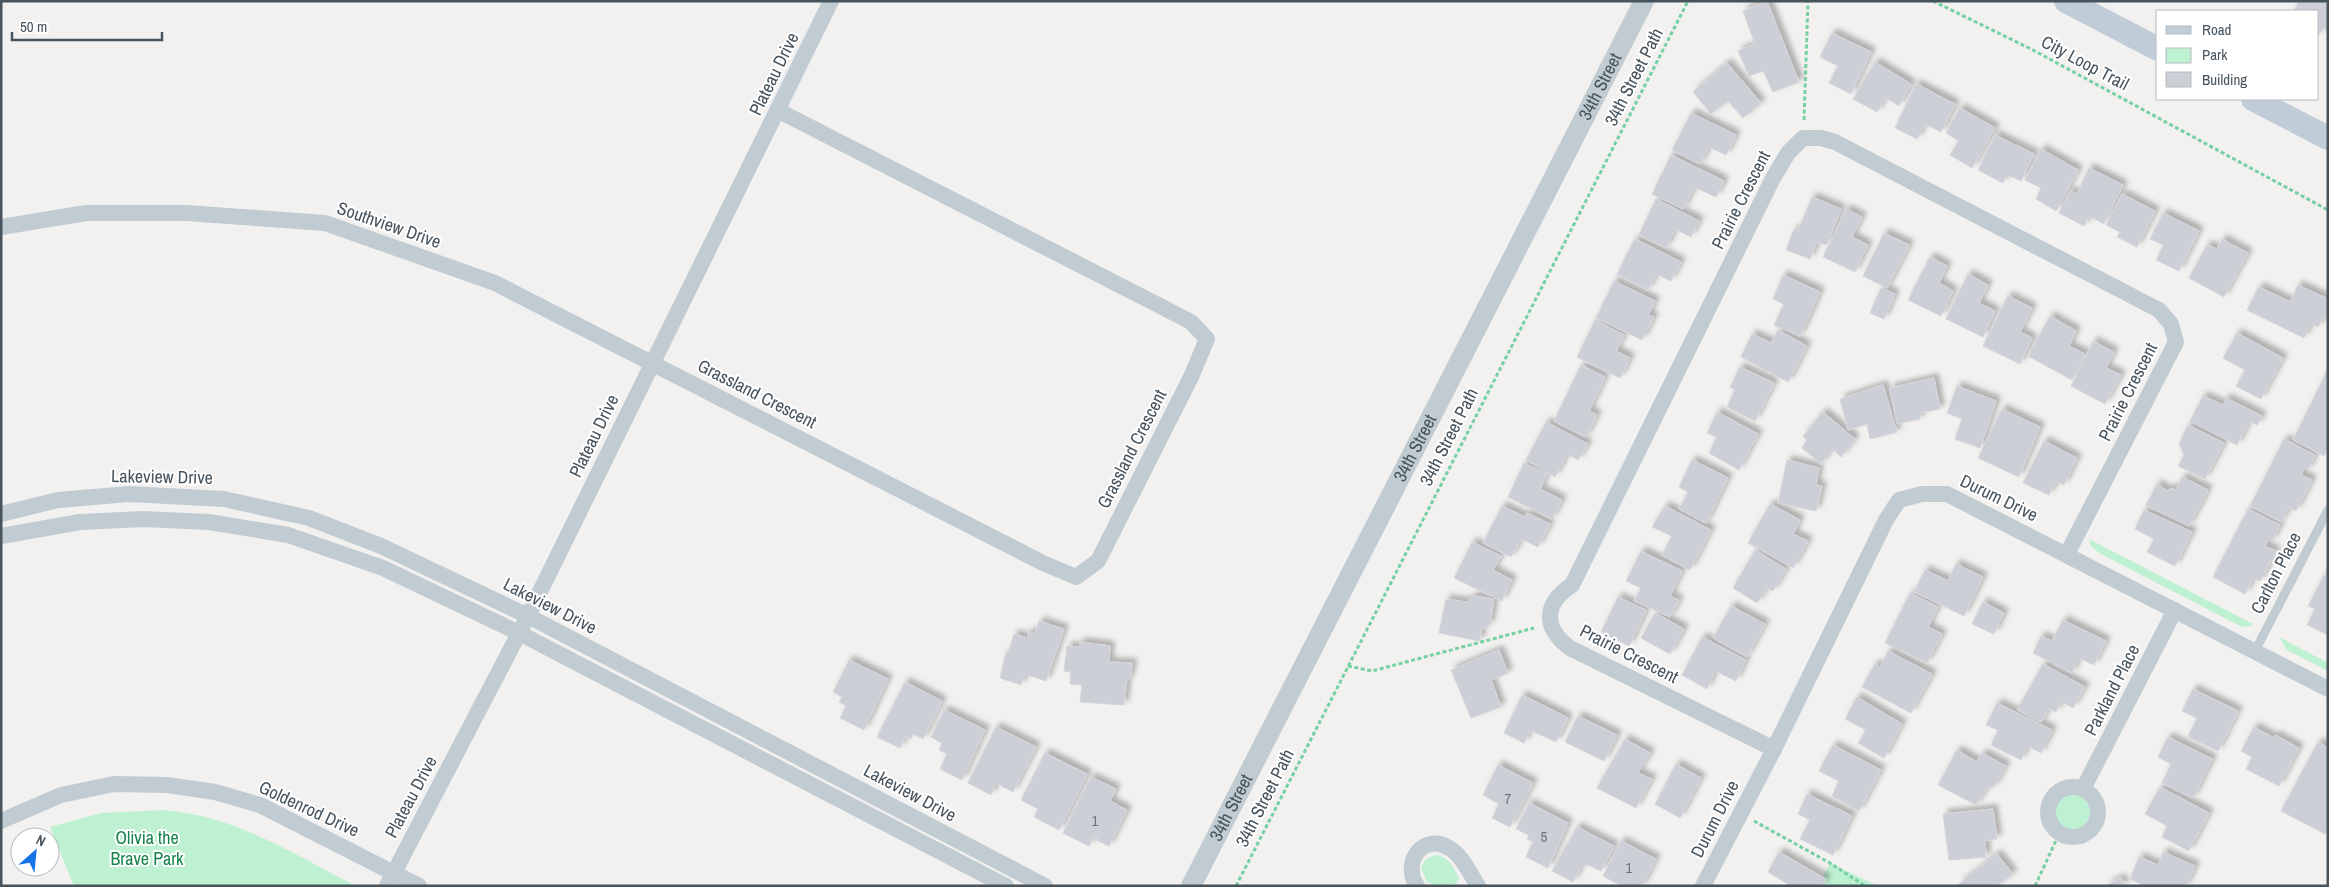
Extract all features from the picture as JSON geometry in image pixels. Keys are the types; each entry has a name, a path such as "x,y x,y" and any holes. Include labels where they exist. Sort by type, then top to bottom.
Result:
{"main road":[{"path":"2066,1 2156,48"},
{"path":"2255,100 2328,138"}],"street":[{"name":"Plateau Drive","path":"390,879 528,616 652,363 779,111 831,1"},
{"name":"34th Street","path":"1192,886 1644,4"},
{"name":"Grassland Crescent","path":"652,363 1043,563 1076,577 1098,561 1191,377 1207,339 1191,322 779,111"},
{"name":"Prairie Crescent","path":"1774,749 1570,648 1558,639 1552,629 1550,617 1552,605 1560,592 1572,585 1772,180 1788,153 1803,138 1820,138 1836,142 2160,310 2171,324 2176,342 2067,554"},
{"name":"Southview Drive","path":"1,227 86,213 186,214 325,224 495,283 652,363"},
{"name":"Lakeview Drive","path":"1,514 58,500 129,494 224,499 309,518 382,546 528,616 1045,886"},
{"name":"Durum Drive","path":"1704,886 1774,749 1886,520 1899,500 1922,494 1947,494 2328,688"},
{"path":"1,536 80,522 143,519 209,522 288,535 383,568 519,633 1006,886"},
{"name":"Parkland Place","path":"2083,789 2176,610"},
{"name":"Goldenrod Drive","path":"1,821 61,795 114,784 176,786 215,792 260,805 390,879 419,886"},
{"path":"2066,787 2083,789 2095,800 2098,816 2095,824 2083,836 2075,838 2059,834 2053,828 2047,812 2052,796 2066,787"},
{"path":"1417,886 1411,871 1415,855 1430,845 1439,844 1449,847 1456,853 1478,886"}],"lane":[{"name":"Carlton Place","path":"2255,651 2328,510"}],"path":[{"name":"34th Street Path","path":"1236,886 1688,1"},
{"path":"1803,138 1808,1"},
{"name":"City Loop Trail","path":"1933,1 2033,50 2328,210"},
{"path":"1348,666 1372,671 1534,628"},
{"path":"1741,814 1830,863 1865,886"},
{"path":"2035,886 2059,834"}],"green space":[{"path":"2089,539 2253,624 2248,627 2240,626 2099,553 2091,546"},
{"path":"2279,637 2328,663 2328,671 2287,650"},
{"path":"2072,794 2085,799 2090,812 2085,825 2072,830 2059,825 2054,812 2059,799"},
{"name":"Olivia the Brave Park","path":"164,810 204,817 266,839 356,886 74,886 60,852 60,827 50,827 101,813"},
{"path":"1435,855 1443,857 1452,866 1459,878 1456,884 1435,885 1427,882 1421,868 1426,859"},
{"path":"1830,863 1878,886 1818,886"}],"building":[{"path":"1767,1 1799,82 1773,92 1763,71 1749,76 1738,51 1755,44 1743,11"},
{"path":"2299,1 2328,1 2328,31 2323,28 2319,34 2319,10 2294,10"},
{"path":"1832,33 1871,52 1851,94 1829,83 1838,66 1820,57"},
{"path":"1875,62 1911,84 1899,106 1886,98 1877,112 1853,99"},
{"path":"1727,63 1761,103 1743,118 1728,101 1711,114 1693,92"},
{"path":"1916,84 1955,104 1941,132 1925,124 1917,139 1895,128"},
{"path":"1960,108 1995,128 1972,168 1950,155 1959,141 1946,133"},
{"path":"1691,113 1736,135 1726,155 1709,147 1700,164 1672,150"},
{"path":"1995,135 2034,154 2021,181 2007,175 2003,183 1978,170"},
{"path":"2041,149 2078,170 2056,211 2036,199 2041,188 2025,180"},
{"path":"1671,155 1724,181 1716,197 1694,187 1683,209 1652,194"},
{"path":"2089,168 2123,185 2104,224 2089,216 2084,226 2059,213 2070,191 2077,194"},
{"path":"2122,194 2155,211 2137,247 2117,237 2120,232 2106,225"},
{"path":"1812,197 1841,209 1827,245 1817,242 1810,259 1786,250 1794,229 1798,231"},
{"path":"1656,199 1699,221 1691,237 1675,229 1666,248 1639,235"},
{"path":"1846,209 1862,217 1852,237 1868,245 1855,272 1823,257"},
{"path":"2163,213 2199,231 2179,271 2156,260 2164,245 2150,239"},
{"path":"1884,233 1909,245 1887,288 1863,276"},
{"path":"1635,239 1681,262 1671,281 1656,274 1648,290 1617,274"},
{"path":"2222,239 2248,253 2224,297 2189,278 2207,245 2217,249"},
{"path":"1930,257 1947,266 1939,283 1953,291 1941,316 1908,300"},
{"path":"1968,274 1988,285 1979,303 1995,311 1983,337 1946,319"},
{"path":"1783,275 1820,292 1800,336 1774,325 1784,304 1773,299"},
{"path":"1614,281 1655,301 1648,315 1654,317 1642,340 1596,318"},
{"path":"2298,285 2328,299 2328,307 2318,327 2311,323 2304,338 2247,310 2259,287 2290,302"},
{"path":"1881,288 1895,294 1884,319 1870,313"},
{"path":"2008,296 2032,308 2020,332 2032,338 2020,364 1983,346"},
{"path":"2050,316 2076,331 2069,346 2085,354 2072,380 2028,356"},
{"path":"1595,320 1624,335 1616,351 1630,358 1620,378 1577,357"},
{"path":"1778,330 1807,346 1788,382 1741,357 1752,334 1771,343"},
{"path":"2237,333 2283,358 2261,399 2236,386 2245,370 2223,358"},
{"path":"2093,341 2114,352 2106,368 2121,375 2105,404 2071,386"},
{"path":"1581,365 1605,377 1589,411 1597,415 1586,437 1554,421"},
{"path":"1740,367 1774,383 1755,421 1727,407 1735,390 1730,387"},
{"path":"2327,371 2328,448 2324,456 2293,440"},
{"path":"1934,378 1940,409 1920,413 1920,419 1897,424 1890,388"},
{"path":"1883,385 1897,432 1870,439 1867,424 1848,430 1840,399"},
{"path":"1957,386 1996,401 1980,448 1955,439 1962,419 1947,413"},
{"path":"2203,396 2223,405 2226,398 2262,416 2257,425 2249,421 2237,445 2190,421"},
{"path":"2002,409 2040,427 2019,477 1978,458"},
{"path":"1717,412 1758,434 1739,470 1709,453 1717,437 1707,433"},
{"path":"1823,412 1855,439 1841,457 1832,449 1821,464 1802,448 1807,440 1803,436"},
{"path":"1546,422 1588,444 1578,460 1567,454 1555,477 1526,460"},
{"path":"2188,425 2224,443 2205,479 2178,466 2184,455 2179,444"},
{"path":"2284,439 2315,455 2308,470 2304,468 2301,475 2312,480 2296,511 2289,507 2281,522 2250,506"},
{"path":"2044,441 2077,458 2064,485 2056,481 2049,495 2023,483"},
{"path":"1692,460 1728,478 1706,523 1679,509 1688,492 1679,487"},
{"path":"1787,460 1819,468 1816,485 1822,486 1816,511 1778,503"},
{"path":"1524,463 1547,474 1540,489 1562,500 1552,519 1508,497"},
{"path":"2182,477 2208,490 2189,526 2146,505 2157,484 2168,491 2170,488 2176,490"},
{"path":"1770,504 1800,520 1793,534 1808,541 1793,568 1748,543"},
{"path":"1502,506 1525,517 1527,513 1550,524 1538,547 1521,539 1511,557 1483,543"},
{"path":"1665,506 1711,530 1690,570 1662,555 1672,536 1652,527"},
{"path":"2248,509 2280,525 2272,541 2269,539 2265,546 2276,551 2260,581 2253,578 2245,594 2213,577"},
{"path":"2144,510 2192,532 2175,566 2147,552 2154,539 2135,529"},
{"path":"1472,542 1501,556 1493,570 1512,580 1502,601 1454,578"},
{"path":"1755,550 1786,569 1773,591 1767,588 1757,603 1733,588"},
{"path":"1641,551 1682,571 1670,596 1679,600 1670,617 1634,601 1641,588 1626,581"},
{"path":"1956,564 1983,577 1964,616 1914,592 1925,570 1948,581"},
{"path":"2324,575 2328,577 2328,635 2307,625 2315,609 2308,606"},
{"path":"1910,593 1938,607 1928,627 1942,634 1927,663 1885,643"},
{"path":"1474,596 1494,599 1490,624 1481,630 1480,641 1439,633 1446,599 1466,602"},
{"path":"1618,597 1646,610 1629,646 1601,632"},
{"path":"1983,602 2004,613 1994,634 1972,624"},
{"path":"1731,606 1765,624 1747,657 1713,638"},
{"path":"1655,613 1684,629 1670,654 1641,638"},
{"path":"2063,620 2106,641 2094,665 2079,658 2072,673 2033,653 2041,636 2052,641"},
{"path":"1039,621 1064,629 1046,681 1025,674 1021,685 1000,678 1006,652 1009,652 1014,634 1027,638 1029,632 1035,634"},
{"path":"1702,637 1746,660 1736,681 1715,671 1707,689 1682,675"},
{"path":"1080,642 1110,646 1109,662 1132,663 1130,679 1127,678 1124,705 1080,702 1082,685 1070,684 1071,672 1064,671 1067,646 1080,647"},
{"path":"1499,650 1508,673 1491,680 1501,707 1471,718 1451,670"},
{"path":"1888,651 1932,674 1911,713 1862,687 1875,664 1880,667"},
{"path":"849,660 888,679 864,730 840,718 846,706 839,702 842,697 833,692"},
{"path":"2043,664 2085,687 2073,708 2061,701 2056,712 2049,709 2041,722 2017,710"},
{"path":"905,682 942,701 923,739 913,734 911,739 906,736 900,748 877,737"},
{"path":"2193,689 2238,711 2218,751 2188,737 2197,718 2182,711"},
{"path":"1522,695 1568,718 1556,742 1530,730 1524,743 1504,733"},
{"path":"1857,697 1902,724 1884,758 1858,743 1866,730 1845,719"},
{"path":"1997,703 2052,730 2041,753 2027,746 2021,760 1991,745 1998,730 1986,725"},
{"path":"944,710 985,730 962,780 940,769 947,754 939,750 942,743 931,737"},
{"path":"1578,716 1617,735 1604,761 1565,742"},
{"path":"996,727 1036,747 1013,792 996,783 991,795 968,783"},
{"path":"2254,727 2274,738 2275,735 2299,748 2279,786 2246,769 2252,757 2241,751"},
{"path":"2168,737 2212,759 2193,798 2162,783 2171,764 2158,757"},
{"path":"1625,739 1650,753 1638,773 1652,779 1636,808 1597,788"},
{"path":"2318,742 2328,748 2328,830 2325,834 2281,811"},
{"path":"1833,745 1881,770 1859,811 1832,796 1839,781 1819,771"},
{"path":"1957,750 1977,762 1982,753 2006,766 1993,788 1988,786 1976,805 1938,785"},
{"path":"1045,753 1087,774 1059,830 1034,817 1038,809 1021,800"},
{"path":"1676,764 1701,778 1680,818 1655,804"},
{"path":"1498,765 1533,783 1510,827 1492,818 1499,804 1483,795"},
{"path":"1091,777 1116,789 1110,801 1127,810 1109,846 1096,840 1098,838 1094,836 1089,846 1063,833"},
{"path":"2160,787 2209,813 2189,851 2162,837 2167,826 2145,814"},
{"path":"1807,794 1852,816 1833,855 1800,839 1810,820 1798,814"},
{"path":"1529,803 1568,823 1548,868 1526,857 1533,842 1527,839 1529,835 1516,829"},
{"path":"1993,809 1997,839 1985,840 1986,857 1949,860 1943,814"},
{"path":"1577,827 1614,846 1601,871 1588,865 1581,867 1573,882 1552,871"},
{"path":"1621,841 1656,859 1642,886 1617,886 1618,884 1603,876"},
{"path":"1779,852 1826,879 1822,886 1787,886 1788,884 1768,872"},
{"path":"2163,852 2195,866 2186,886 2145,886 2130,879 2139,857 2158,865"},
{"path":"1997,854 2013,874 1997,886 1961,886 1959,884"},
{"path":"2121,878 2125,886 2105,886"}]}
